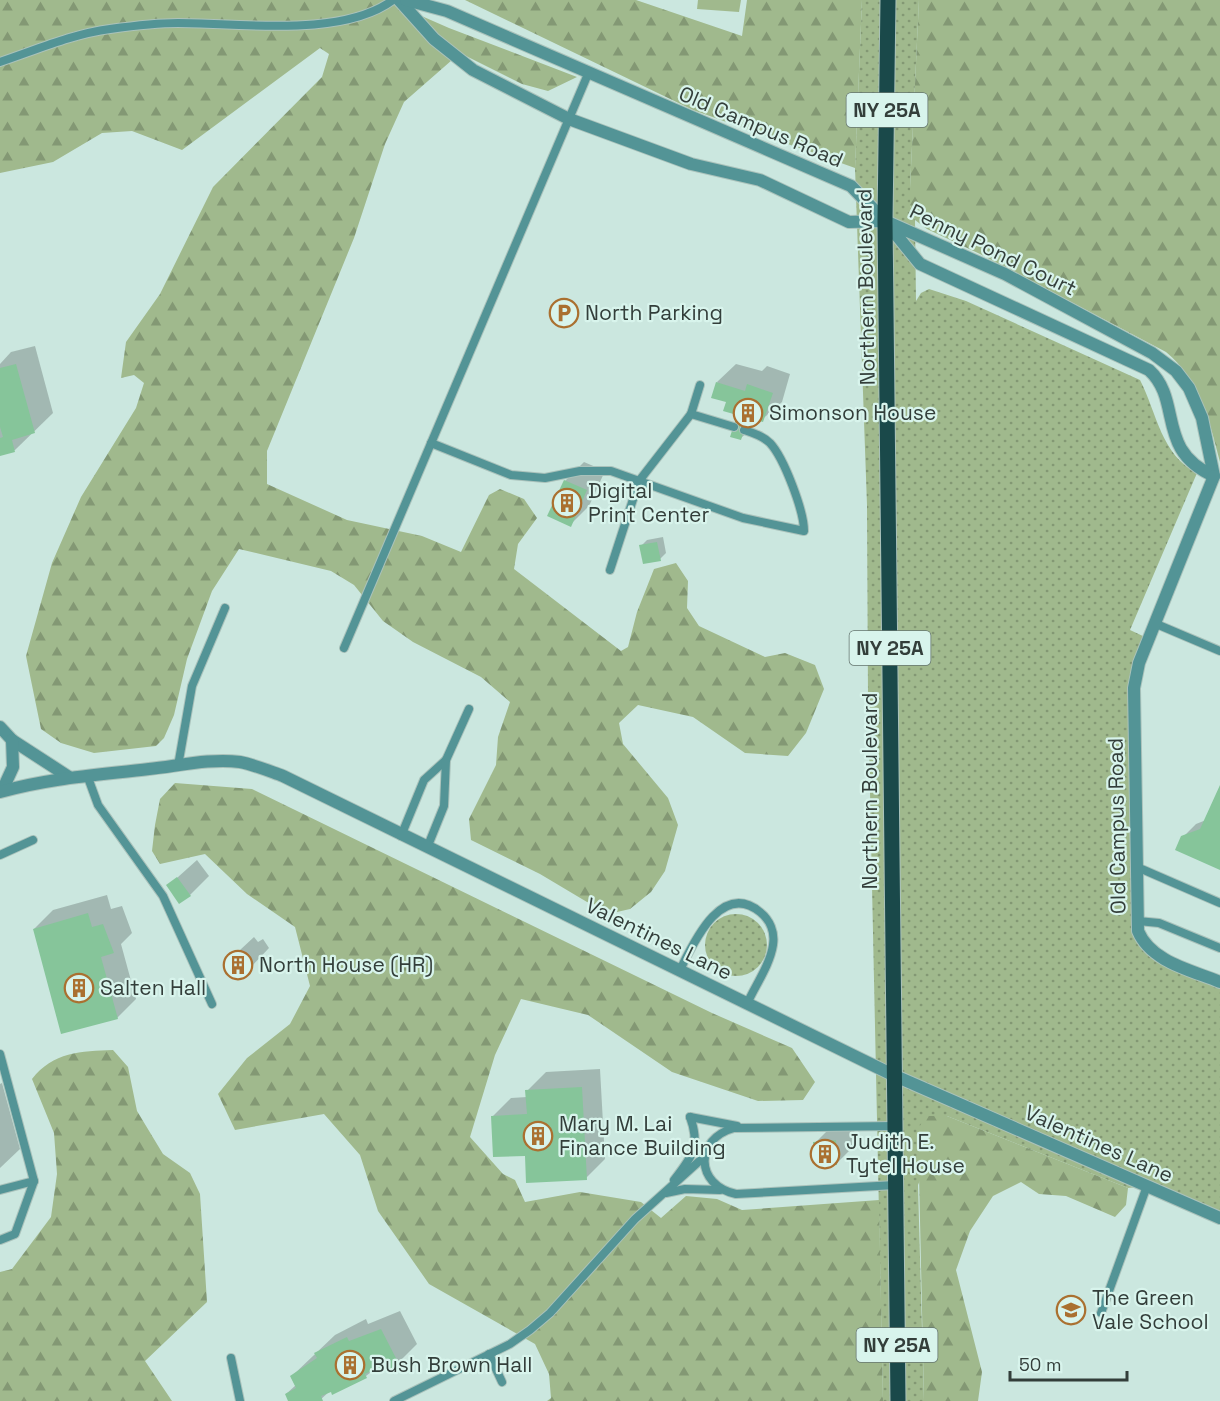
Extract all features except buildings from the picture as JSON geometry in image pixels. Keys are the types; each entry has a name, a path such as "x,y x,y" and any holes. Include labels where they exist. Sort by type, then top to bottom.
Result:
{"main road":[{"name":"Northern Boulevard","path":"888,0 885,221 898,1401"}],"street":[{"path":"399,0 434,39 473,70 569,118 691,164 760,180 849,222 885,221"},
{"name":"Old Campus Road","path":"406,0 447,11 851,186 885,221"},
{"name":"Penny Pond Court","path":"885,221 1005,274 1152,353 1176,371 1189,388 1202,418 1217,477"},
{"name":"Penny Pond Court","path":"885,221 920,264 1149,370 1156,376 1179,445 1187,459 1198,469 1217,477"},
{"name":"Old Campus Road","path":"1217,477 1154,623 1137,670 1134,688 1138,921 1141,938 1156,955 1220,982"},
{"path":"0,727 12,740 69,777"},
{"name":"Valentines Lane","path":"1,791 12,767 12,740"},
{"name":"Valentines Lane","path":"1,791 69,777 215,762 239,762 256,766 283,776 893,1076 1220,1218"}],"lane":[{"path":"0,62 73,37 107,29 176,23 287,26 327,23 378,11 393,0"},
{"path":"344,648 588,74"},
{"path":"610,570 639,480 691,414 700,385"},
{"path":"691,414 734,427"},
{"path":"431,443 511,475 545,478 580,471 611,471 743,518 804,531 804,519 778,455 762,437 744,430"},
{"path":"178,766 192,686 225,608"},
{"path":"1154,623 1220,651"},
{"path":"427,848 444,806 446,760 469,709"},
{"path":"401,836 424,780 446,760"},
{"path":"87,775 98,805 163,896 212,1004"},
{"path":"0,855 33,840"},
{"path":"1137,867 1220,903"},
{"path":"680,970 694,942 718,911 740,904 757,909 764,915 773,930 773,948 747,1004"},
{"path":"1138,921 1159,923 1220,948"},
{"path":"0,1054 34,1181 15,1234 0,1240"},
{"path":"665,1193 692,1155 696,1132 690,1117 745,1127"},
{"path":"394,1401 489,1354 530,1330 550,1313 635,1219 705,1156 714,1137 723,1131 745,1127 895,1126"},
{"path":"705,1156 708,1177 725,1191"},
{"path":"0,1190 34,1181"},
{"path":"665,1193 708,1188 736,1194 895,1185"},
{"path":"1101,1313 1147,1186"},
{"path":"489,1354 502,1382"},
{"path":"231,1358 240,1401"}],"green space":[{"path":"0,0 385,0 449,28 577,77 548,91 522,84 460,53 404,102 385,144 354,238 267,451 267,484 347,520 422,536 461,552 489,495 500,489 524,499 537,518 518,544 514,569 621,651 628,647 637,612 654,569 676,563 688,581 687,608 699,626 765,657 785,653 815,665 824,689 806,733 788,756 745,753 693,717 638,705 619,723 623,744 668,798 678,825 665,871 651,892 630,909 617,912 587,902 540,874 471,840 469,819 496,765 498,737 510,702 481,677 413,642 383,621 354,585 331,571 239,549 212,591 187,659 174,715 164,738 156,746 94,753 61,743 41,729 26,656 52,563 81,497 136,408 144,383 134,375 121,378 126,342 160,294 213,187 322,77 329,54 320,48 182,150 132,131 102,133 53,162 0,173"},
{"path":"465,0 636,0 742,36 747,0 862,0 855,168 693,110"},
{"path":"698,0 741,0 739,12 697,9"},
{"path":"862,0 919,0 910,188 910,205 915,220 916,301 921,293 929,289 966,301 1140,380 1161,432 1175,456 1197,473 1130,630 1145,637 1130,675 1137,932 1139,938 1220,986 1220,1218 1147,1186 1128,1188 947,1116 918,1185 924,1401 883,1401 868,698 867,505 855,168"},
{"path":"919,0 1220,0 1220,462 1202,402 1187,375 1166,352 980,254 927,229 915,220 910,205 910,188"},
{"path":"175,783 252,789 712,1013 792,1048 815,1082 803,1100 758,1101 672,1072 588,1015 521,999 495,1055 470,1137 503,1174 515,1180 525,1202 580,1192 641,1202 661,1218 686,1196 717,1199 742,1210 879,1200 883,1401 547,1401 551,1398 549,1374 535,1344 429,1284 378,1211 360,1155 324,1114 235,1130 218,1094 247,1058 290,1024 310,986 295,927 247,894 205,854 160,864 152,851 155,825 160,799"},
{"path":"730,914 742,914 758,923 765,933 767,945 765,957 758,967 742,976 730,976 719,971 710,962 705,951 705,939 710,928 719,919"},
{"path":"113,1050 128,1067 137,1111 163,1154 190,1173 200,1194 207,1302 145,1361 172,1401 0,1401 0,1272 12,1269 51,1217 57,1174 54,1133 32,1079 40,1070 58,1058 79,1052"},
{"path":"926,1116 947,1116 1128,1188 1126,1205 1115,1217 1066,1196 1039,1194 1021,1182 993,1196 970,1231 956,1270 982,1372 978,1401 924,1401 918,1129"}],"place":[{"name":"North Parking","path":"564,313"},
{"name":"Simonson House","path":"748,413"},
{"name":"Digital Print Center","path":"567,503"},
{"name":"North House (HR)","path":"238,965"},
{"name":"Salten Hall","path":"79,988"},
{"name":"Mary M. Lai Finance Building","path":"538,1136"},
{"name":"Judith E. Tytel House","path":"825,1154"},
{"name":"The Green Vale School","path":"1071,1310"},
{"name":"Bush Brown Hall","path":"350,1365"}]}
